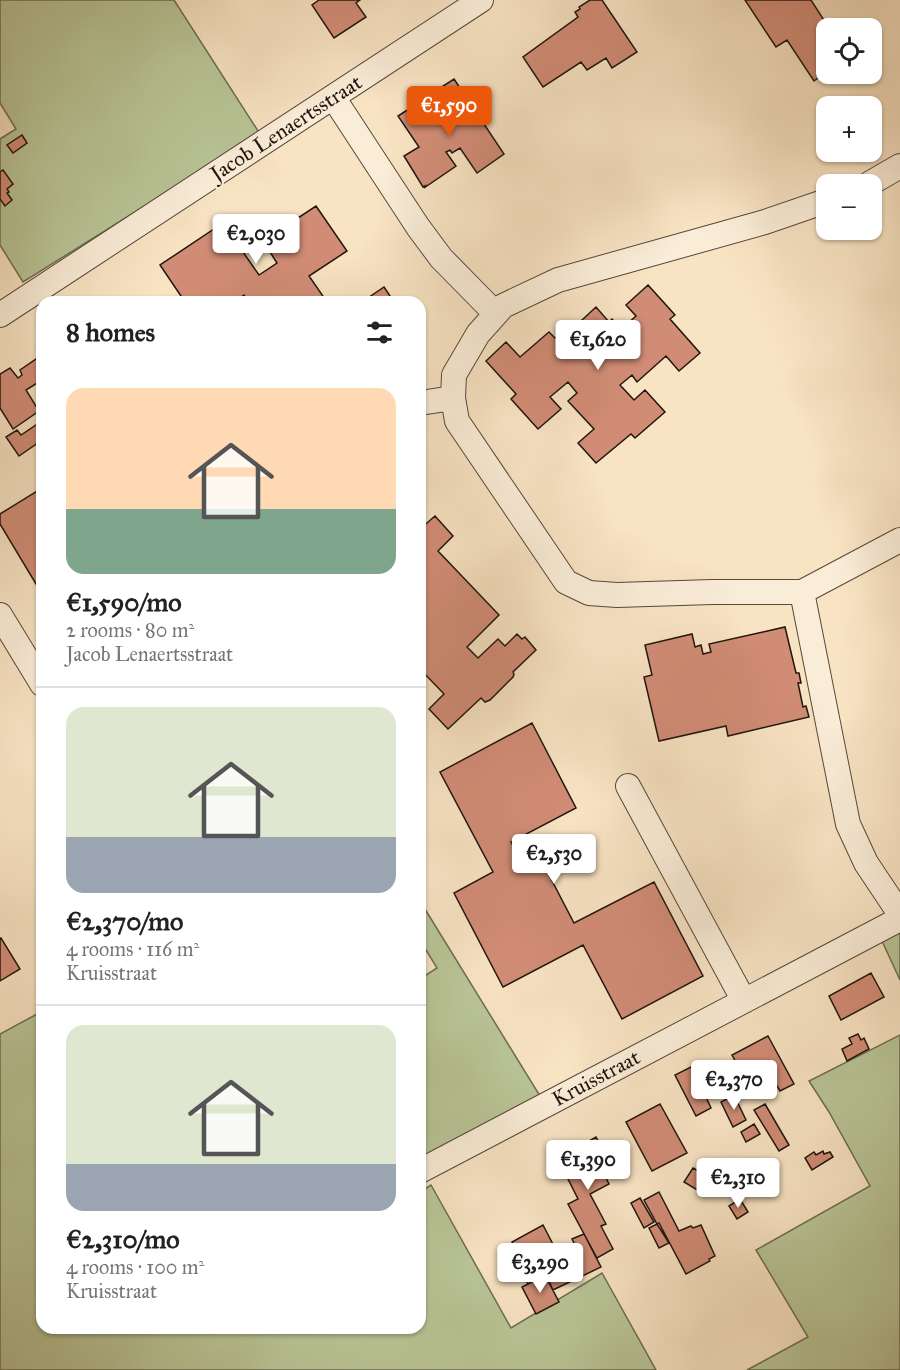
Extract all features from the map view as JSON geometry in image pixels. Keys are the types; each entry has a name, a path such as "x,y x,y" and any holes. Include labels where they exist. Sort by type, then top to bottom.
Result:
{"street":[{"name":"Jacob Lenaertsstraat","path":"0,315 481,0"},
{"path":"333,97 418,227 441,258 496,314"},
{"path":"882,176 900,166"},
{"path":"816,204 765,222 558,280 503,306 478,334 454,375 453,398 457,421 566,582 589,593 617,595 802,592 900,540"},
{"path":"426,402 453,398"},
{"path":"802,592 848,824 866,863 900,916"},
{"path":"0,615 36,674"},
{"path":"628,786 744,1001"},
{"name":"Kruisstraat","path":"426,1168 744,1001 900,916"}],"green space":[{"path":"0,0 174,0 260,134 23,282 0,245 0,139 16,129 0,103"},
{"path":"426,911 540,1096 426,1159 426,975 437,968 426,950"},
{"path":"900,930 900,980 882,941"},
{"path":"36,1015 36,1334 426,1334 426,1188 431,1185 511,1328 602,1273 656,1370 0,1370 0,1034"},
{"path":"900,1035 900,1370 747,1370 808,1337 756,1250 870,1186 809,1081"}],"building":[{"path":"319,0 360,0 356,3 366,17 334,38 312,5"},
{"path":"590,0 602,0 637,52 612,68 606,58 587,70 581,62 543,87 523,57 578,17 575,12"},
{"path":"745,0 811,0 823,18 816,18 816,80 814,81 787,40 776,47"},
{"path":"454,79 504,154 477,173 460,148 452,153 450,150 446,152 456,166 424,188 425,186 423,187 404,156 419,147 398,116 415,105 426,122 431,122 450,109 437,90"},
{"path":"22,135 27,143 13,153 7,145"},
{"path":"3,170 13,184 7,189 12,200 5,206 0,199 0,172"},
{"path":"316,206 347,251 309,276 323,296 181,296 160,265 223,223 259,275 277,263 263,241"},
{"path":"648,285 675,315 670,319 700,353 679,371 666,356 637,382 632,375 620,385 634,400 645,390 665,412 635,438 631,434 596,463 578,443 594,429 568,401 577,393 568,382 550,397 561,409 538,429 511,399 516,394 486,361 506,342 520,357 549,332 555,338 566,328 573,335 585,324 582,320 596,307 609,322 612,319 618,332 636,316 626,305"},
{"path":"384,287 390,296 371,296"},
{"path":"36,359 36,384 26,390 36,406 36,413 13,429 0,408 0,374 10,368 18,378 22,375 20,370"},
{"path":"36,425 36,444 19,456 6,437 17,430 21,435"},
{"path":"36,492 36,584 0,524 0,514"},
{"path":"435,516 453,536 438,551 499,615 467,647 478,658 498,639 505,646 517,634 522,639 525,637 536,650 513,672 513,677 490,700 485,702 481,698 448,729 429,709 444,694 426,675 426,524"},
{"path":"785,627 796,673 799,673 801,683 798,683 803,707 806,706 809,717 728,736 726,726 659,741 644,677 652,675 645,645 692,634 695,647 701,645 703,654 711,652 709,644"},
{"path":"532,723 576,808 511,842 520,858 536,850 574,923 654,882 703,976 622,1019 583,945 503,987 454,893 493,872 440,772"},
{"path":"0,938 20,969 0,981"},
{"path":"871,973 884,997 841,1020 829,996"},
{"path":"858,1034 861,1040 864,1038 869,1049 847,1061 842,1049 852,1044 849,1038"},
{"path":"768,1036 794,1084 780,1091 773,1079 752,1091 732,1055"},
{"path":"699,1063 713,1090 705,1095 711,1108 696,1116 675,1075"},
{"path":"734,1095 746,1120 733,1127 721,1102"},
{"path":"660,1104 687,1153 652,1171 626,1122"},
{"path":"765,1104 789,1145 779,1151 754,1110"},
{"path":"754,1124 760,1134 746,1142 741,1132"},
{"path":"596,1137 613,1168 604,1174 609,1184 590,1194 606,1224 601,1226 613,1249 597,1258 568,1204 578,1199 558,1159"},
{"path":"823,1151 824,1154 830,1152 833,1157 812,1170 805,1158 814,1152 816,1155"},
{"path":"693,1168 705,1175 702,1179 710,1184 704,1194 684,1182"},
{"path":"659,1192 679,1231 701,1225 715,1256 686,1274 644,1200"},
{"path":"640,1198 654,1222 644,1228 631,1203"},
{"path":"740,1199 748,1212 737,1219 729,1206"},
{"path":"657,1224 669,1243 659,1248 649,1228"},
{"path":"543,1225 557,1252 540,1262 545,1275 528,1284 522,1272 526,1269 512,1242"},
{"path":"584,1234 601,1267 553,1290 540,1262 559,1252 563,1259 578,1251 572,1239"},
{"path":"545,1275 559,1302 536,1314 522,1287"}]}
